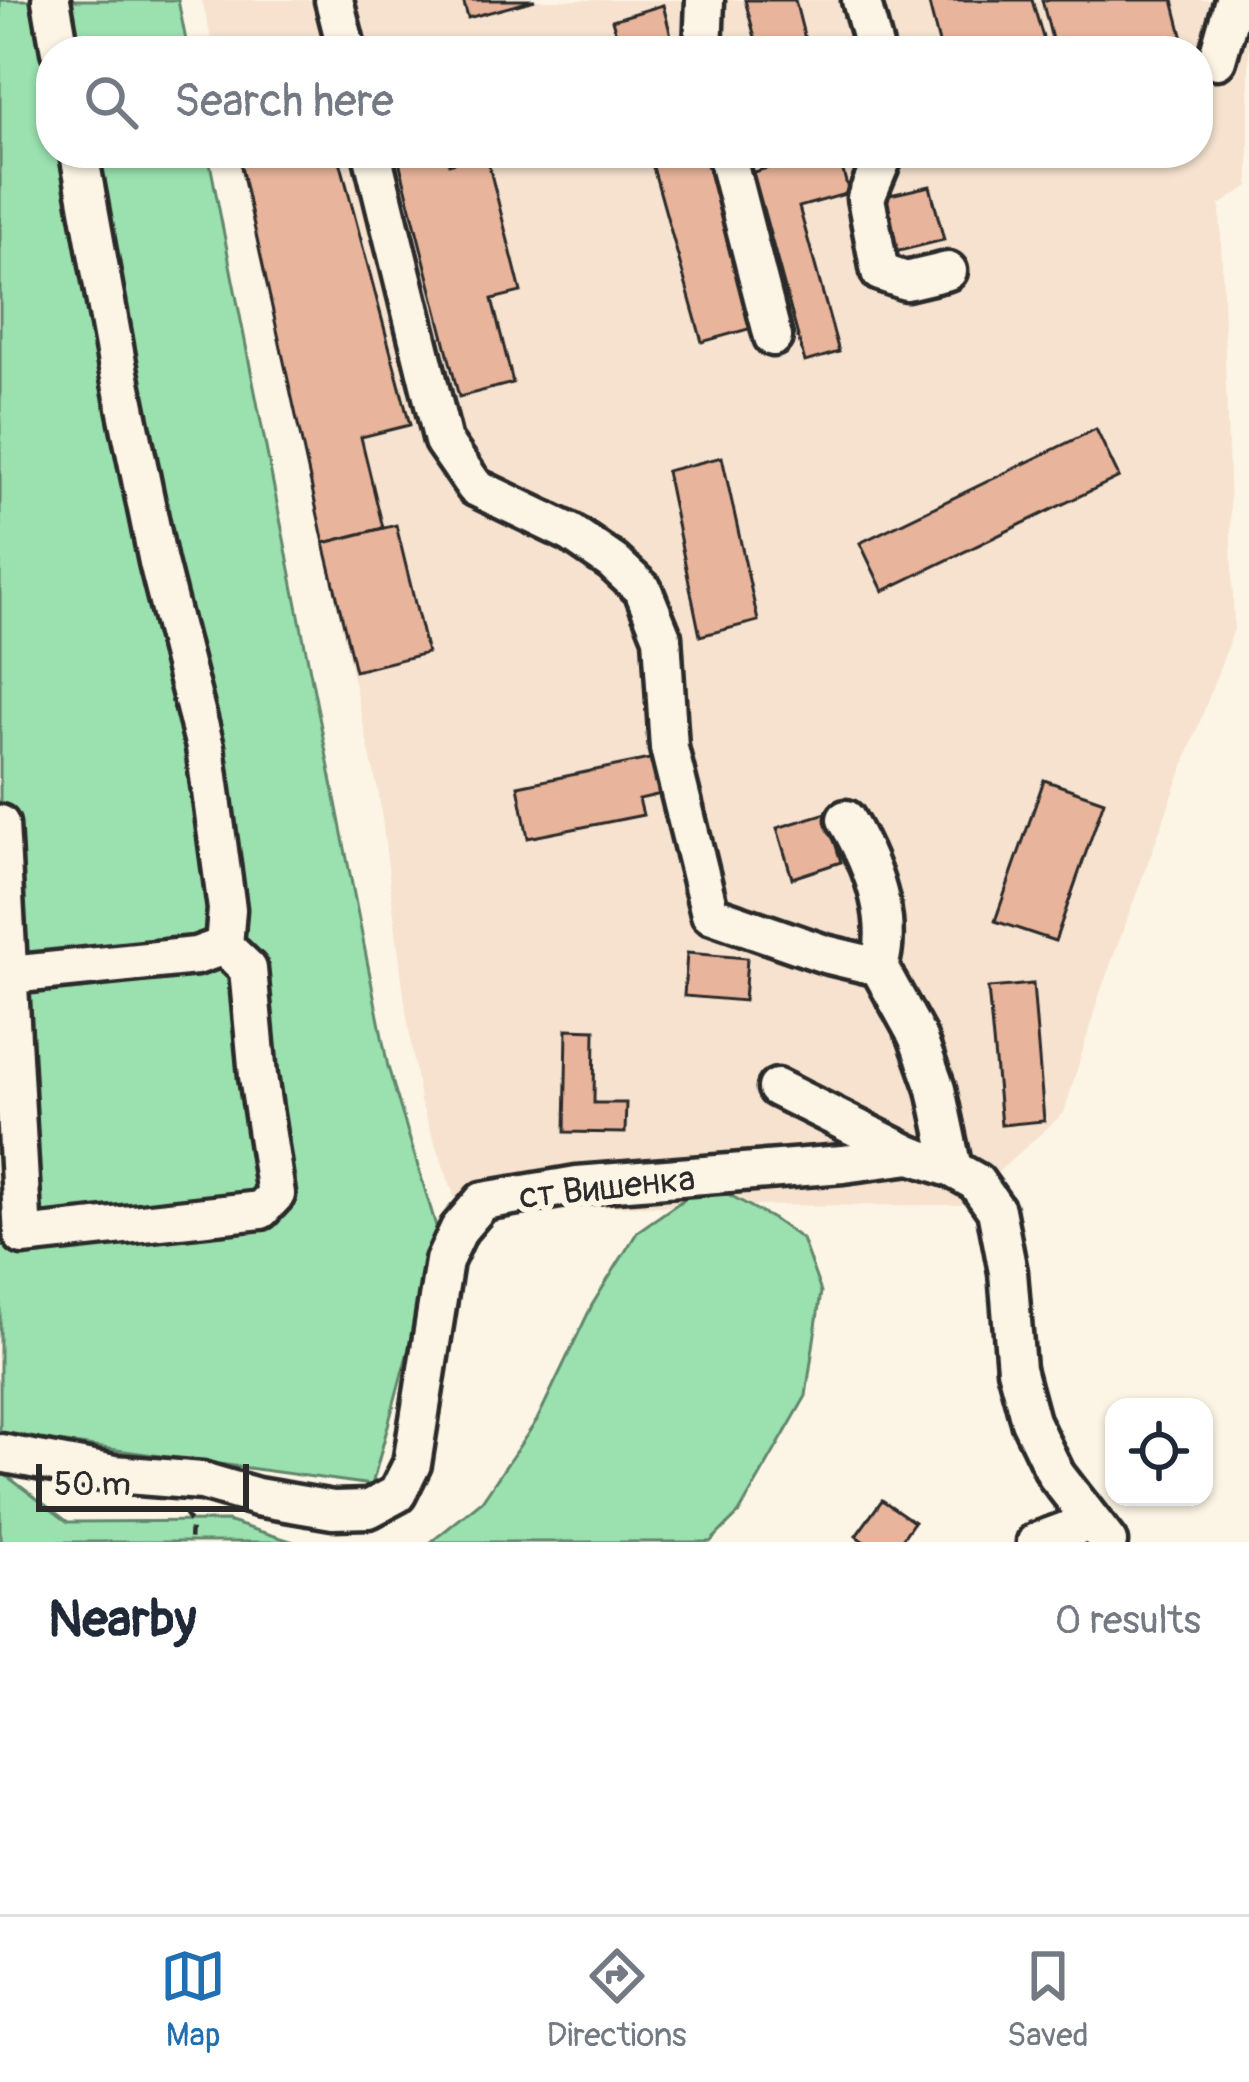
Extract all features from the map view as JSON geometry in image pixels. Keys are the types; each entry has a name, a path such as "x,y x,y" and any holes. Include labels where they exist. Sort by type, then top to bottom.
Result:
{"street":[{"path":"51,0 57,36"},
{"path":"334,0 343,36"},
{"path":"704,36 705,0"},
{"path":"861,0 871,36"},
{"path":"1216,60 1234,0"},
{"path":"82,168 158,562 205,747 227,909 224,946"},
{"path":"376,168 443,441 475,487 571,533 643,590 662,637 668,748 710,914 879,968"},
{"path":"731,168 773,337"},
{"path":"879,168 866,198 880,272 906,281 948,271"},
{"path":"846,819 866,854 877,889 885,947 879,968 917,1036 936,1089 953,1169"},
{"path":"0,824 23,1237 261,1210 276,1194 248,969 224,946"},
{"path":"5,975 196,956 224,946"},
{"path":"777,1088 911,1155"},
{"name":"ст Вишенка","path":"0,1453 114,1474 202,1481 257,1498 333,1510 369,1509 397,1493 412,1464 444,1261 459,1228 483,1201 578,1185 911,1155 976,1182 996,1210 1008,1272 1016,1369 1030,1420 1055,1475 1093,1535"},
{"path":"1036,1542 1093,1535"}],"shaded area":[{"path":"202,0 1249,0 1249,186 1220,205 1234,629 1100,993 1064,1113 961,1205 458,1207 420,1101 379,795 239,168 1213,168 1213,36 210,36"}],"green space":[{"path":"0,0 178,0 185,36 36,36 36,168 211,168 388,1067 439,1236 372,1485 0,1434"},
{"path":"728,1194 802,1239 821,1292 806,1396 739,1513 710,1542 431,1542 482,1501 537,1420 592,1305 638,1231 690,1195"},
{"path":"0,1471 68,1522 227,1521 294,1542 0,1542"}],"building":[{"path":"463,0 535,0 468,18"},
{"path":"745,0 795,0 804,36 755,36"},
{"path":"928,0 1032,0 1043,36 937,36"},
{"path":"1042,0 1173,0 1182,36 1051,36"},
{"path":"663,5 671,36 617,36 612,20"},
{"path":"241,168 342,168 410,425 361,437 383,528 324,543"},
{"path":"401,168 490,168 521,292 492,299 513,383 459,397"},
{"path":"653,168 708,168 752,328 702,342"},
{"path":"842,168 849,193 799,207 839,352 805,362 753,172"},
{"path":"930,186 944,240 895,252 881,197"},
{"path":"1096,429 1119,477 883,591 860,543"},
{"path":"722,457 758,621 700,636 666,471"},
{"path":"396,525 427,653 355,671 324,543"},
{"path":"654,758 661,794 639,799 643,815 528,838 518,786"},
{"path":"1044,780 1104,801 1055,941 995,921"},
{"path":"826,813 841,862 792,878 777,828"},
{"path":"687,953 747,958 744,1001 684,996"},
{"path":"1033,984 1044,1121 1001,1125 988,988"},
{"path":"567,1029 595,1030 594,1103 626,1103 625,1133 565,1132"},
{"path":"882,1500 914,1522 900,1542 864,1542 856,1536"}]}
